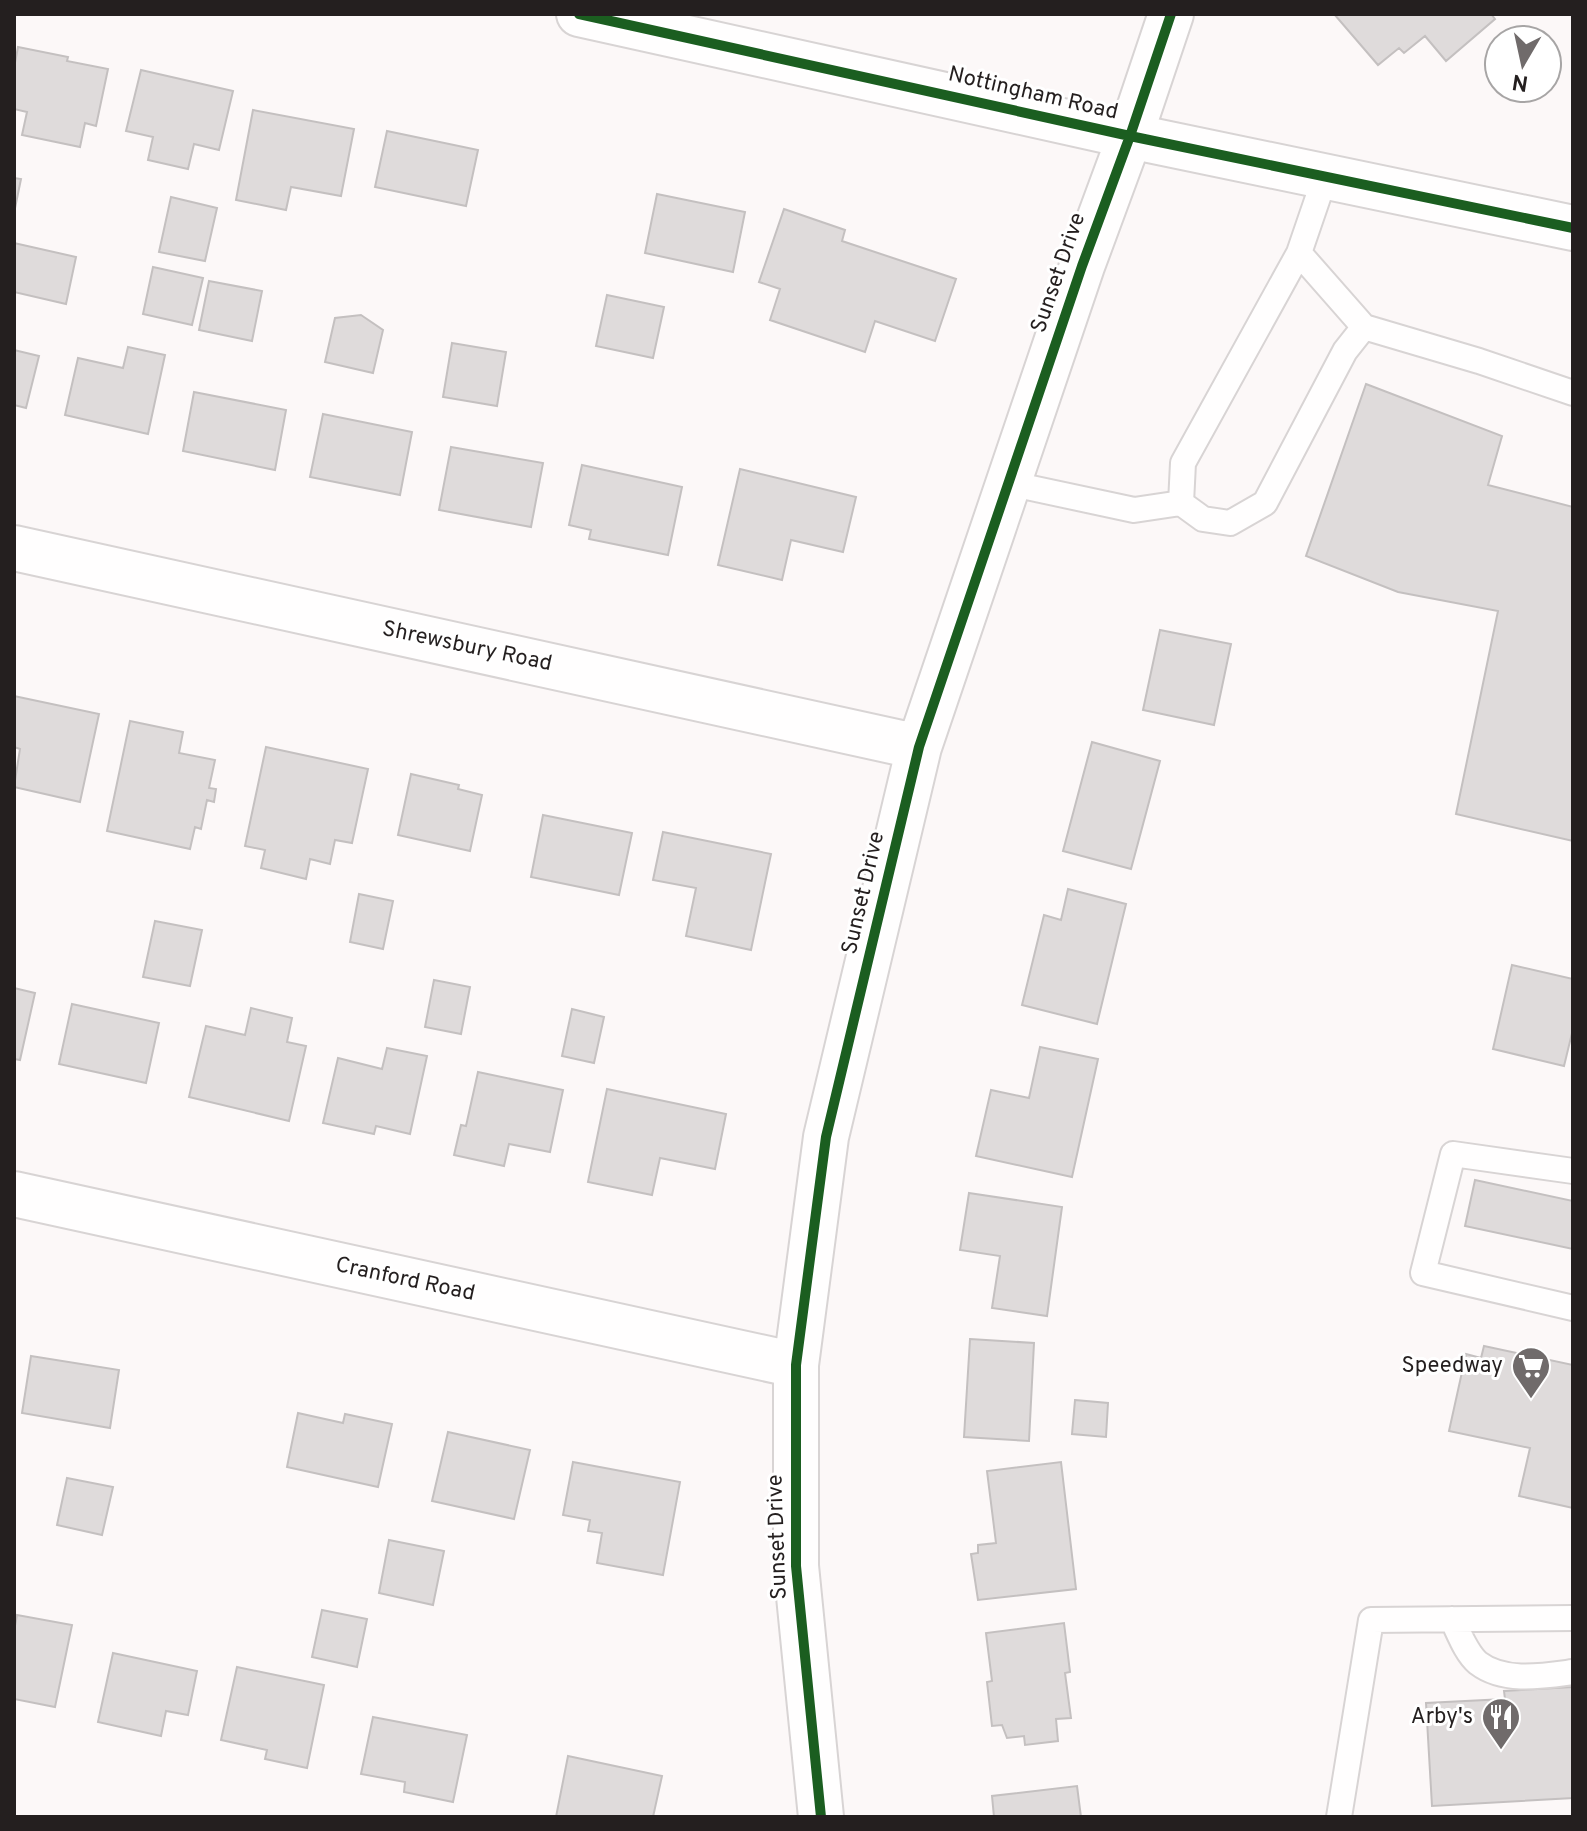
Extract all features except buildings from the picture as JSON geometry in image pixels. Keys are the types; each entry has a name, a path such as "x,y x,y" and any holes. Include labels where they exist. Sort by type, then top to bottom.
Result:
{"street":[{"name":"Nottingham Road","path":"579,14 1130,136 1573,228"},
{"name":"Sunset Drive","path":"821,1817 796,1566 796,1365 826,1137 919,747 1171,14"},
{"name":"Shrewsbury Road","path":"14,548 919,747"},
{"name":"Cranford Road","path":"14,1194 796,1365"}],"lane":[{"path":"1181,503 1183,463 1299,253 1325,177"},
{"path":"1299,253 1364,327 1573,393"},
{"path":"1008,483 1134,510 1181,503 1203,519 1230,523 1265,503 1345,351 1364,327"},
{"path":"1573,1171 1453,1154 1423,1273 1573,1308"},
{"path":"1339,1817 1371,1620 1573,1618"},
{"path":"1452,1619 1477,1662 1495,1671 1517,1676 1573,1672"}],"cycle path":[{"path":"579,14 1130,136 1573,228"},
{"path":"821,1817 796,1566 796,1365 826,1137 919,747 1171,14"}],"place":[{"name":"Speedway","path":"1531,1400"},
{"name":"Arby's","path":"1501,1751"}]}
